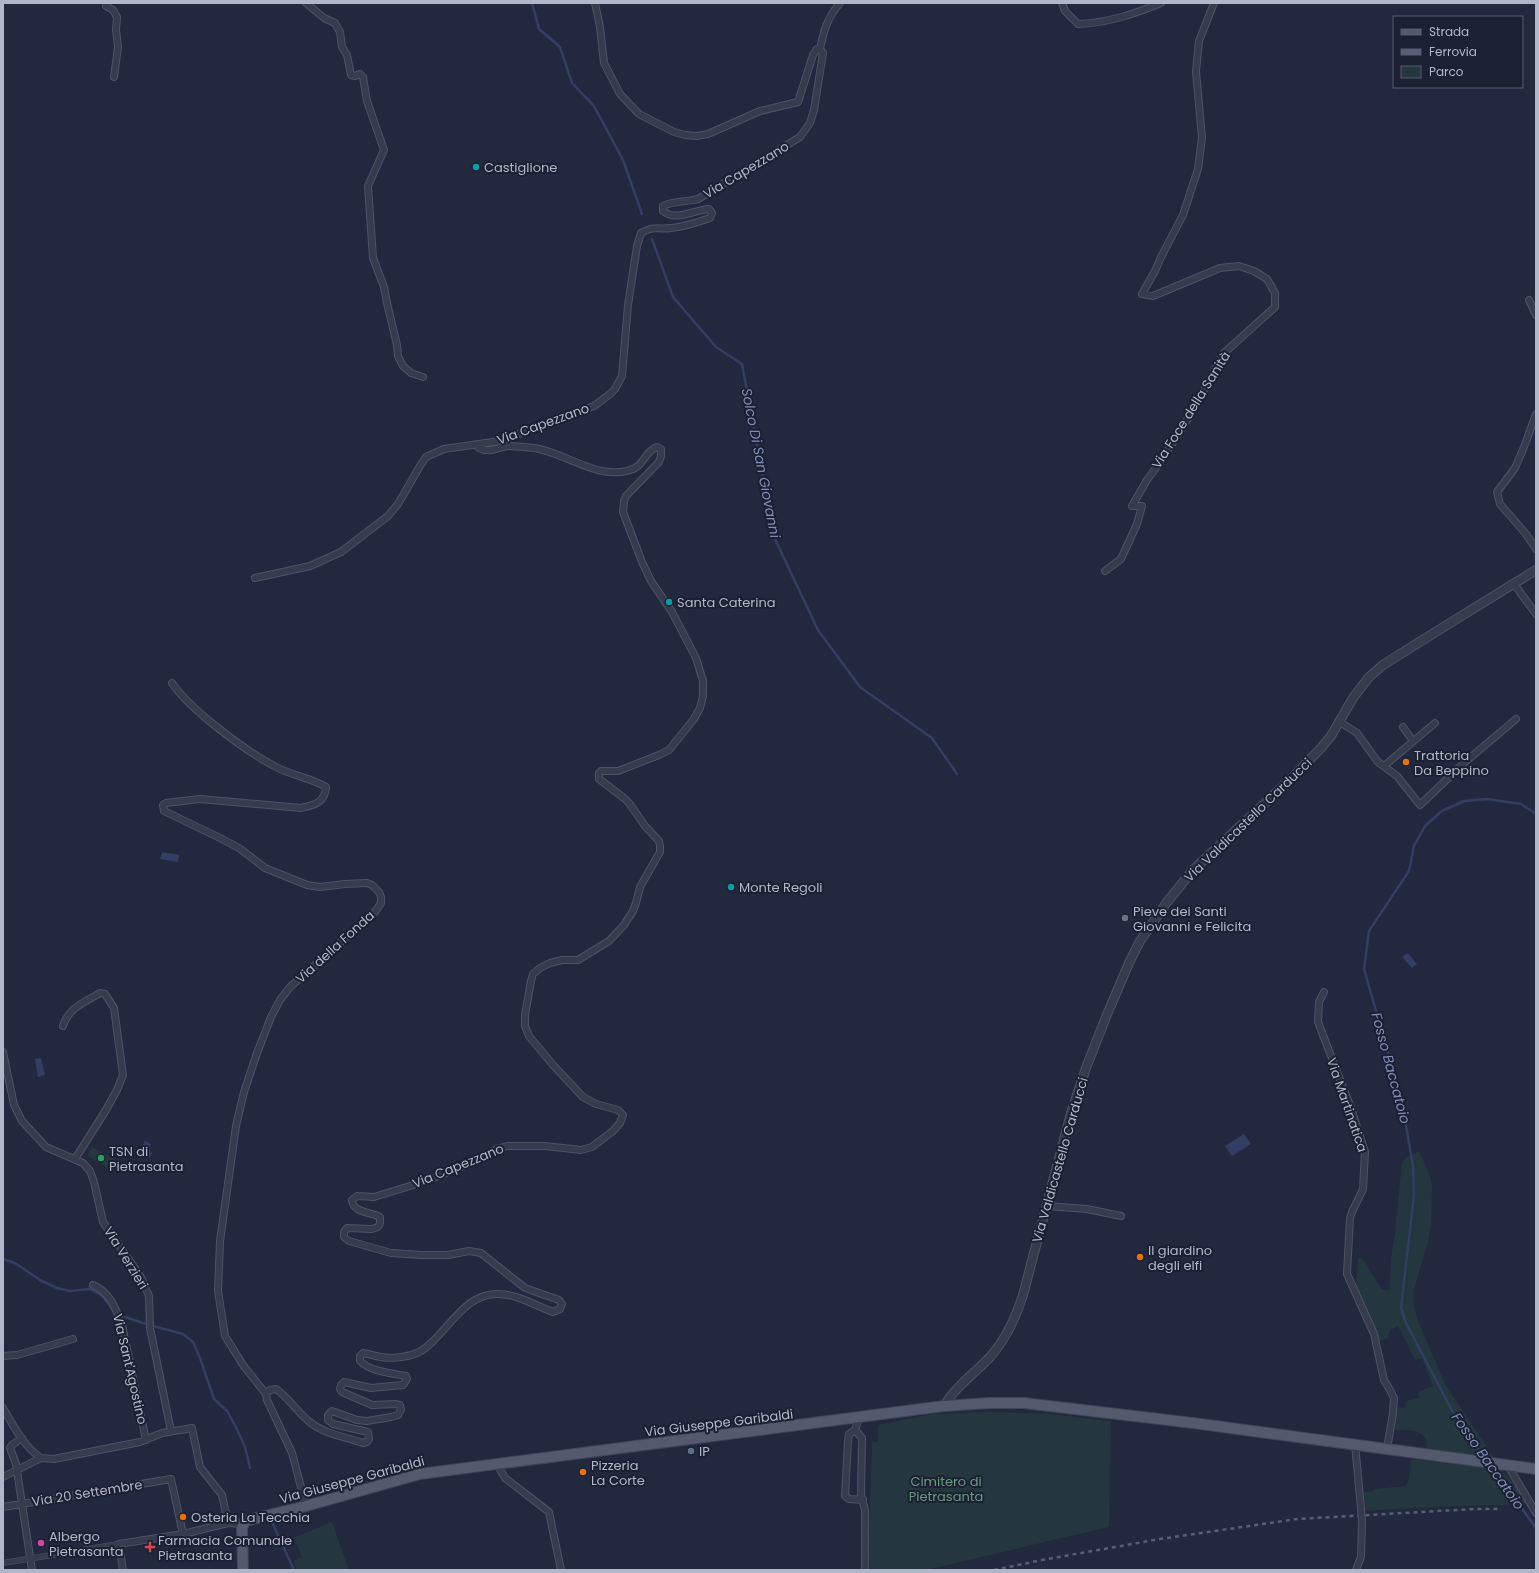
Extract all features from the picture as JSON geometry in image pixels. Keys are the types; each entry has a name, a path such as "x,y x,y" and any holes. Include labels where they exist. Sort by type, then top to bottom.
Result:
{"main road":[{"name":"Via Giuseppe Garibaldi","path":"243,1524 248,1520 306,1506 420,1474 944,1406 989,1403 1024,1404 1193,1423 1502,1463 1536,1469"},
{"path":"243,1524 243,1570"}],"street":[{"path":"106,3 106,6 113,10 117,17 116,30 118,47 114,77"},
{"path":"306,3 324,18 335,24 340,32 342,47 347,55 351,75 355,76 360,74 362,78 367,101 384,150 368,186 373,258 384,287 397,345 398,356 403,366 411,373 423,377"},
{"path":"595,3 600,27 604,63 620,94 639,114 674,132 697,136 708,134 760,110 798,102 813,55 817,49 820,49 830,14 840,3"},
{"path":"1062,3 1065,11 1078,24 1096,24 1121,18 1161,3"},
{"name":"Via Foce della Sanità","path":"1105,571 1122,559 1138,524 1142,506 1132,506 1137,495 1161,461 1194,409 1224,353 1275,307 1275,293 1267,279 1254,271 1239,266 1220,268 1153,296 1142,294 1183,215 1198,169 1202,138 1196,71 1199,41 1214,3"},
{"name":"Via Capezzano","path":"266,1394 270,1390 276,1389 306,1418 319,1428 363,1443 367,1442 369,1439 368,1432 333,1424 328,1420 328,1415 332,1411 358,1420 367,1421 398,1415 401,1410 400,1405 372,1405 342,1392 340,1389 341,1385 344,1382 371,1388 398,1386 407,1382 407,1379 406,1376 378,1370 363,1364 360,1360 360,1356 363,1353 387,1357 418,1353 426,1349 460,1311 471,1302 489,1295 499,1294 518,1298 553,1312 560,1309 562,1304 560,1300 525,1288 481,1253 469,1252 448,1255 421,1256 391,1253 349,1241 344,1236 344,1232 347,1228 372,1229 378,1226 380,1222 380,1217 375,1214 356,1208 352,1200 357,1196 374,1197 423,1182 474,1162 497,1149 507,1146 545,1146 580,1150 592,1147 613,1131 620,1123 622,1115 618,1110 596,1104 583,1097 528,1036 525,1026 525,1015 530,981 540,968 550,963 562,960 578,960 608,940 624,925 633,911 640,887 660,852 659,841 645,826 624,798 599,779 599,773 601,771 618,771 634,766 669,750 683,734 700,708 703,696 702,681 696,658 672,612 651,581 622,512 626,496 658,462 661,456 661,449 657,447 652,449 647,454 641,465 629,471 607,472 593,469 568,458 539,449 510,446 498,450 482,450 479,448 479,444 500,441 594,406 610,394 622,376 628,305 637,246 641,233 650,227 670,228 697,223 710,218 712,213 709,209 677,216 667,214 663,210 664,206 668,204 698,199 800,137 810,123 814,110 818,80 823,60 823,53 820,49"},
{"path":"1529,300 1536,315"},
{"path":"1536,414 1515,468 1497,492 1500,504 1526,534 1536,549"},
{"path":"255,578 310,566 341,552 388,516 398,504 426,457 444,449 479,444"},
{"name":"Via Valdicastello Carducci","path":"944,1406 952,1394 991,1356 1018,1312 1071,1113 1086,1068 1106,1017 1140,941 1167,902 1193,870 1293,777 1331,736 1353,698 1369,677 1383,665 1536,570"},
{"path":"1514,584 1536,614"},
{"name":"Via della Fonda","path":"172,683 177,690 202,714 245,748 279,768 318,782 326,787 326,793 322,800 310,806 301,808 200,799 166,803 163,806 164,811 239,848 265,868 290,879 307,885 320,887 367,883 376,888 381,897 381,903 375,912 290,987 280,1000 257,1053 244,1092 236,1126 220,1242 218,1291 225,1336 244,1365 266,1394"},
{"path":"1340,722 1357,733 1378,762 1397,776 1420,804 1470,758 1516,719"},
{"path":"1384,766 1435,723"},
{"path":"1403,727 1413,741"},
{"name":"Via Martinatica","path":"1324,992 1319,1002 1318,1022 1351,1108 1365,1152 1363,1189 1350,1218 1347,1274 1374,1334 1384,1380 1394,1398 1387,1449"},
{"path":"63,1026 65,1019 75,1008 100,993 103,993 114,1008 123,1075 117,1090 75,1159"},
{"name":"Via Verzieri","path":"3,1052 14,1105 22,1121 46,1147 83,1163 90,1171 103,1222 141,1277 149,1296 150,1328 171,1431"},
{"path":"1047,1206 1079,1208 1121,1216"},
{"name":"Via Sant'Agostino","path":"93,1285 101,1289 106,1294 116,1308 122,1325 146,1440"},
{"path":"3,1356 17,1355 74,1339"},
{"path":"266,1394 267,1400 292,1453 306,1506"},
{"path":"3,1408 22,1438 41,1458"},
{"path":"858,1417 856,1430 862,1438 862,1495 865,1510 865,1570"},
{"name":"Via Sant'Agostino","path":"3,1477 41,1458 54,1459 140,1442 171,1431 192,1428 200,1467 222,1495 228,1523"},
{"path":"856,1430 850,1434 848,1441 845,1496 849,1499 863,1500"},
{"path":"22,1438 10,1448 16,1464 32,1570"},
{"path":"1355,1444 1362,1523 1361,1557 1356,1570"},
{"path":"1502,1463 1536,1513"},
{"path":"497,1464 505,1478 549,1512 561,1570"},
{"name":"Via 20 Settembre","path":"3,1507 171,1479 183,1534"},
{"name":"Via Giuseppe Garibaldi","path":"3,1563 183,1534 228,1523 243,1524"},
{"path":"119,1544 123,1570"}],"green space":[{"name":"TSN di Pietrasanta","path":"92,1147 115,1159 110,1169 87,1156"},
{"path":"1419,1151 1430,1176 1432,1186 1431,1225 1428,1242 1414,1289 1414,1306 1418,1321 1446,1386 1493,1456 1491,1459 1427,1451 1426,1439 1420,1433 1394,1430 1398,1407 1405,1408 1406,1401 1419,1398 1418,1392 1433,1386 1422,1358 1416,1360 1414,1358 1398,1326 1390,1330 1388,1338 1379,1341 1356,1291 1358,1259 1360,1258 1363,1259 1382,1290 1390,1289 1391,1258 1402,1162 1406,1157"},
{"name":"Cimitero di Pietrasanta","path":"986,1412 1050,1414 1111,1421 1109,1527 926,1570 870,1570 869,1540 872,1442 878,1442 878,1425 932,1414"},
{"path":"1411,1459 1499,1470 1508,1476 1527,1504 1365,1511 1364,1492 1374,1491 1374,1489 1406,1486 1409,1479"},
{"path":"332,1522 349,1570 297,1570 293,1561 302,1557 293,1538"}],"water":[{"path":"162,852 179,855 178,862 160,859"},
{"path":"1408,953 1417,964 1412,968 1402,957"},
{"path":"41,1058 45,1075 38,1077 35,1059"},
{"path":"1244,1134 1251,1144 1232,1156 1225,1146"},
{"path":"145,1141 151,1144 149,1149 152,1153 148,1158 142,1156 139,1151"}],"waterway":[{"name":"Solco Di San Giovanni","path":"532,3 539,29 560,47 572,83 594,106 623,160 642,214"},
{"name":"Solco Di San Giovanni","path":"652,239 673,297 716,347 742,364 774,537 818,630 860,687 932,738 957,774"},
{"name":"Fosso Baccatoio","path":"1485,1458 1458,1422 1406,1323 1401,1308 1414,1195 1413,1166 1402,1102 1364,969 1369,931 1409,871 1414,846 1425,826 1442,811 1464,801 1487,799 1521,804 1536,814"},
{"path":"3,1259 15,1263 40,1280 57,1288 70,1291 90,1289 101,1295 112,1308"},
{"path":"125,1317 146,1324"},
{"path":"153,1326 183,1334 193,1342 214,1399 227,1411 236,1427 245,1447 250,1468"},
{"name":"Fosso Baccatoio","path":"1491,1466 1536,1528"},
{"path":"271,1520 294,1570"}],"railway":[{"path":"994,1570 1160,1539 1297,1519 1474,1509 1500,1509"}],"place":[{"name":"Castiglione","path":"476,167"},
{"name":"Santa Caterina","path":"669,602"},
{"name":"Trattoria Da Beppino","path":"1406,762"},
{"name":"Monte Regoli","path":"731,887"},
{"name":"Pieve dei Santi Giovanni e Felicita","path":"1125,918"},
{"name":"TSN di Pietrasanta","path":"101,1158"},
{"name":"Il giardino degli elfi","path":"1140,1257"},
{"name":"IP","path":"691,1451"},
{"name":"Pizzeria La Corte","path":"583,1472"},
{"name":"Osteria La Tecchia","path":"183,1517"},
{"name":"Albergo Pietrasanta","path":"41,1543"},
{"name":"Farmacia Comunale Pietrasanta","path":"150,1547"}]}
